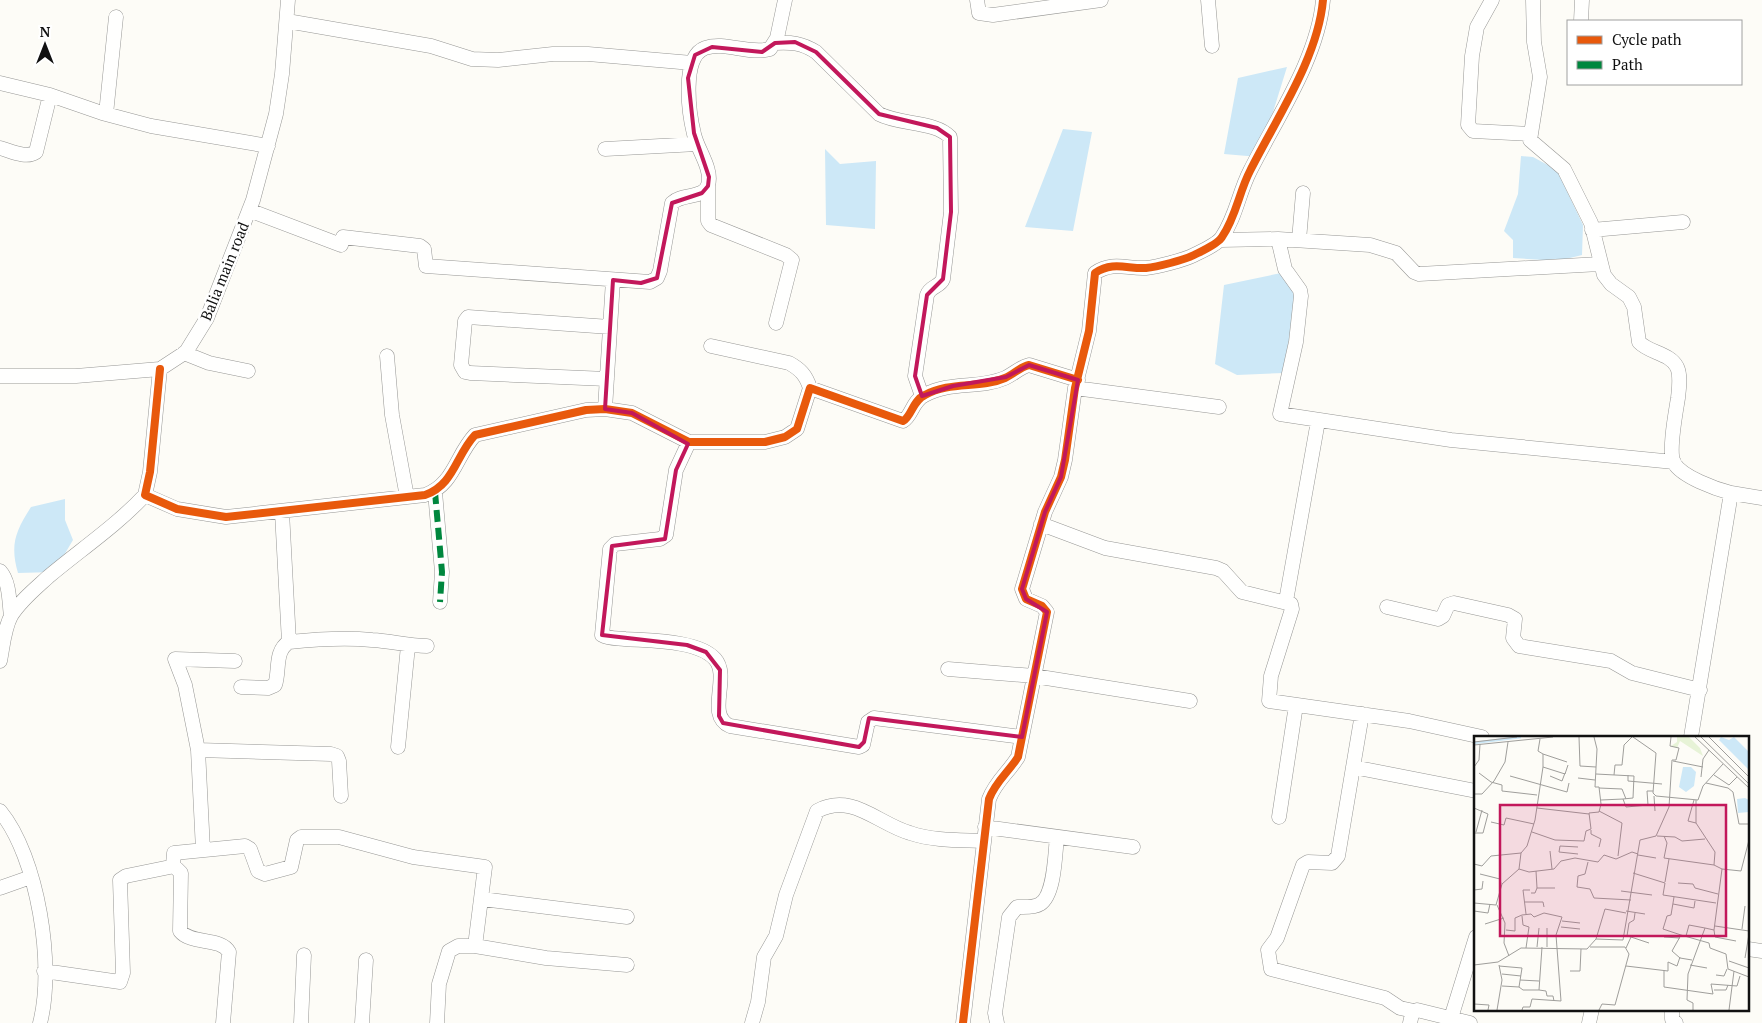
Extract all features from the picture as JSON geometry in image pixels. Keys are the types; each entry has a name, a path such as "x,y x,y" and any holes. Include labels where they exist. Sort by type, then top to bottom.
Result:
{"street":[{"name":"Balia main road","path":"0,376 76,376 160,369 184,354 207,318 249,210 268,146 282,74 288,0"},
{"path":"776,323 792,260 786,255 711,226 708,222 709,177 694,133 688,78 695,55 703,49 712,47 762,52 770,49 780,27 784,0"},
{"path":"977,0 979,13 993,15 1101,0"},
{"path":"1208,0 1212,46"},
{"path":"1221,240 1235,214 1251,169 1301,70 1317,26 1323,0"},
{"path":"1492,0 1477,27 1472,56 1468,125 1473,131 1530,134"},
{"path":"1533,0 1534,42 1540,77 1530,140 1535,146 1556,160 1564,169 1592,230 1600,264 1611,284 1629,297 1634,307 1639,342 1643,346 1669,359 1676,366 1679,385 1672,451 1674,462 1684,473 1719,490 1762,498"},
{"path":"1581,20 1582,0"},
{"path":"106,114 116,17"},
{"path":"287,21 430,46 472,59 498,60 553,54 588,54 692,63"},
{"path":"774,43 795,42 811,49 879,114 891,120 937,128 945,131 950,137 951,212 944,279 939,285 930,289 927,295 914,376 922,396"},
{"path":"0,83 50,95 106,114 151,126 268,146"},
{"path":"0,148 25,155 32,155 36,152 50,95"},
{"path":"605,149 697,144"},
{"path":"249,210 341,245 343,237 420,246 424,249 426,266 641,283 657,278 672,203 679,198 702,193 708,186"},
{"path":"1299,240 1303,193"},
{"path":"1592,230 1683,222"},
{"path":"1278,239 1286,269 1300,290 1301,296 1296,342 1280,414 1451,440 1674,462"},
{"path":"963,1023 989,799 994,785 1018,757 1047,612 1042,606 1026,599 1022,589 1041,524 1061,477 1065,460 1077,384 1088,331 1095,273 1104,268 1118,265 1147,268 1184,260 1221,240 1299,240 1354,243 1384,248 1396,253 1414,272 1419,274 1600,264"},
{"path":"604,409 613,280"},
{"path":"606,379 470,373 461,369 461,365 465,321 468,317 610,327"},
{"path":"145,495 177,509 226,517 282,512 435,492 447,482 469,441 475,435 564,414 604,409 632,413 688,442 765,442 784,437 797,429 810,388 807,377 798,368 789,363 711,346"},
{"path":"184,354 248,371"},
{"path":"386,356 392,415 407,497"},
{"path":"810,388 903,421 907,419 913,404 922,396 935,390 1006,378 1022,366 1029,365 1077,384 1219,408"},
{"path":"0,661 6,629 11,616 26,598 74,555 130,511 145,495 150,472 160,369"},
{"path":"1286,601 1318,421"},
{"path":"688,442 676,470 666,536 660,539 615,544 610,548 602,635 687,645 706,652 716,660 720,670 719,716 723,723 730,726 859,747 864,742 868,722 874,718 1022,737"},
{"path":"435,492 442,572 440,602"},
{"path":"1691,736 1731,493"},
{"path":"282,512 290,642"},
{"path":"1041,524 1105,548 1216,568 1223,571 1242,592 1286,601 1291,604 1292,609 1271,676 1268,698 1273,702 1409,721 1477,736"},
{"path":"0,571 7,583 11,616"},
{"path":"1387,607 1438,619 1443,616 1448,605 1454,603 1508,615 1514,619 1513,638 1519,646 1611,661 1632,673 1700,690"},
{"path":"241,687 268,688 275,685 279,655 290,642 344,638 374,640 408,646 427,646"},
{"path":"398,747 408,646"},
{"path":"204,850 198,750 185,685 175,659 235,661"},
{"path":"948,669 1034,676 1190,700"},
{"path":"1279,817 1296,705"},
{"path":"1362,714 1338,856 1332,863 1308,862 1303,865 1277,938 1268,950 1271,969 1385,998 1412,1017 1421,1010 1470,1023"},
{"path":"198,750 332,754 337,756 339,761 341,796"},
{"path":"1353,767 1474,792"},
{"path":"752,1023 760,993 764,957 776,936 786,895 817,811 827,805 840,804 865,810 892,826 934,840 984,834 1057,837 1133,847"},
{"path":"0,811 13,828 31,877 41,919 44,996 40,1023"},
{"path":"223,1023 229,952 224,946 189,938 180,931 181,873 173,865 174,853 248,847 258,871 265,874 291,867 297,840 301,837 340,837 413,857 485,867 475,946"},
{"path":"997,1023 995,1013 1009,916 1017,908 1037,905 1047,896 1051,886 1057,837"},
{"path":"44,972 120,982 123,973 120,880 126,876 173,865"},
{"path":"0,888 31,877"},
{"path":"482,899 627,917"},
{"path":"1451,1018 1474,943"},
{"path":"438,1023 439,984 449,951 458,946 475,946 546,958 627,965"},
{"path":"301,1023 304,955"},
{"path":"362,1023 366,960"},
{"path":"1589,1023 1592,1010"},
{"path":"1672,1010 1672,1019 1676,1023"}],"highlighted area":[{"path":"795,42 816,52 879,114 937,128 950,137 951,212 943,279 927,295 915,376 922,396 953,386 1006,377 1029,365 1078,380 1061,477 1045,512 1022,589 1026,599 1047,612 1022,737 869,718 864,742 859,747 723,723 719,716 720,670 706,652 687,645 602,635 612,546 665,539 676,470 688,444 632,413 605,409 613,280 641,283 657,278 672,203 702,193 708,186 709,177 694,133 688,78 695,55 712,47 762,52 775,43"}],"water":[{"path":"1287,67 1259,157 1224,154 1238,78"},
{"path":"1063,129 1092,132 1073,231 1025,227"},
{"path":"825,149 840,164 876,161 875,229 826,225"},
{"path":"1521,156 1533,157 1557,170 1583,225 1582,255 1558,261 1513,258 1513,240 1504,231 1518,194"},
{"path":"1281,273 1297,295 1283,373 1237,375 1215,364 1224,285"},
{"path":"65,499 65,520 73,540 54,572 18,573 14,546 21,524 31,507"}],"marked path":[{"path":"435,492 442,572 440,602"}],"cycle path":[{"path":"963,1023 989,799 995,787 1018,757 1047,612 1042,606 1026,599 1022,589 1045,512 1061,477 1065,460 1075,388 1089,331 1095,273 1114,266 1146,268 1170,263 1194,255 1220,240 1231,221 1250,171 1305,66 1313,44 1323,0"},
{"path":"160,369 150,472 145,495 177,509 226,517 425,495 435,490 449,477 475,435 586,410 605,409 632,413 689,442 765,442 785,437 797,429 810,388 903,421 917,401 925,395 945,388 995,381 1005,378 1029,365 1078,380"}]}
